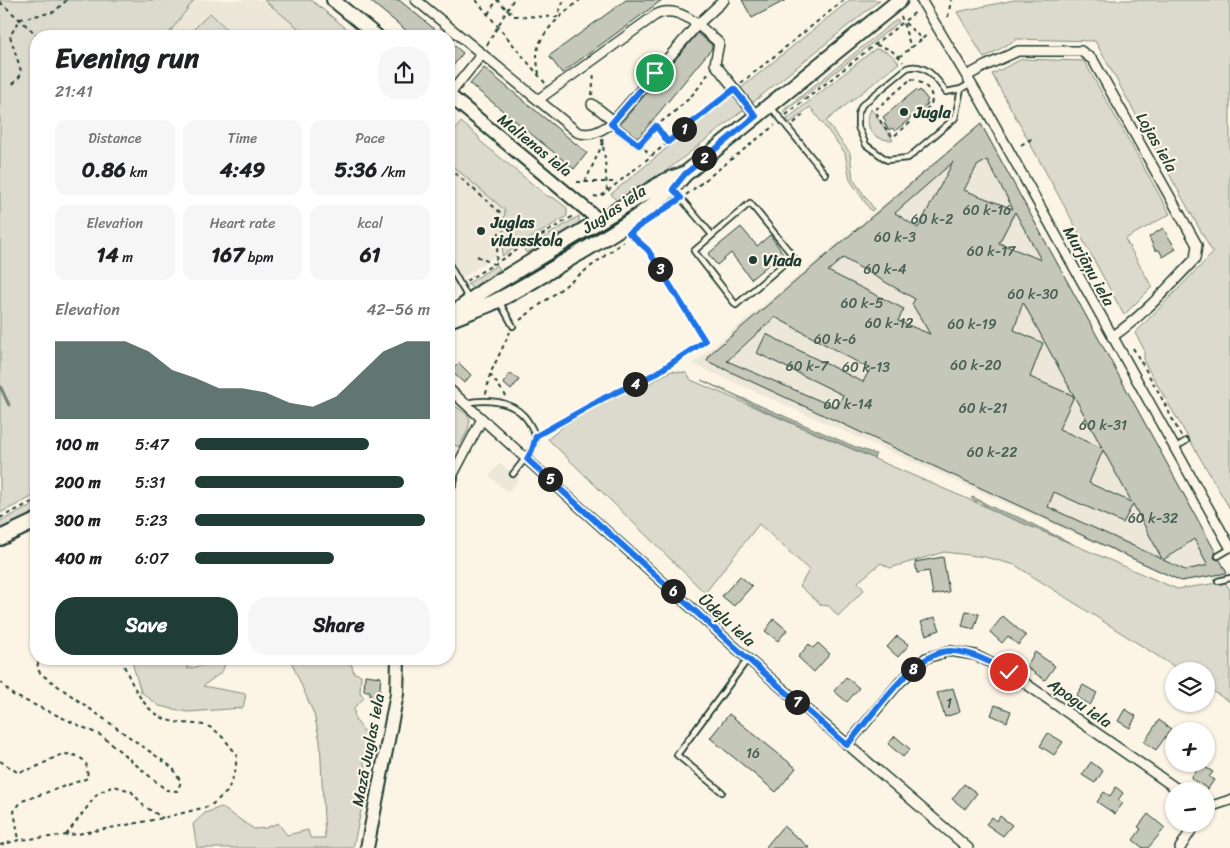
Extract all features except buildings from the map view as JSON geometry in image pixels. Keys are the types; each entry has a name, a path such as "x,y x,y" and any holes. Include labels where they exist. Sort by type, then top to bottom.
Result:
{"main road":[{"name":"Juglas iela","path":"455,313 470,301 600,220 665,181 685,174 900,0"},
{"name":"Juglas iela","path":"455,316 498,300 609,235 647,210 677,194 685,174"},
{"path":"600,220 609,235"},
{"path":"0,538 30,523"}],"street":[{"path":"333,0 364,30"},
{"path":"416,0 453,30"},
{"path":"455,32 539,99 576,132 585,135 601,130 612,122 697,25 724,0"},
{"name":"Murjāņu iela","path":"921,0 969,80 1230,548"},
{"path":"539,99 659,13 670,12 684,16 719,43 715,64 756,116"},
{"name":"Lojas iela","path":"969,80 985,66 1018,51 1081,51 1088,54 1164,184 1197,244 1195,259 1132,322 1112,337"},
{"path":"455,88 482,54"},
{"name":"Malienas iela","path":"455,100 600,220"},
{"path":"592,104 612,122"},
{"name":"Ūdeļu iela","path":"455,395 748,659 968,848"},
{"path":"455,471 482,419"},
{"name":"Apogu iela","path":"847,745 899,683 919,664 926,658 950,650 975,655 1009,672 1167,782"},
{"name":"Mazā Juglas iela","path":"367,848 397,694 398,665"},
{"path":"1215,805 1230,800"},
{"path":"1180,848 1190,832"}],"lane":[{"path":"961,89 946,92 929,72 914,66 907,68 862,105 858,114 858,128 866,145 887,160 908,158 955,118 961,89 969,80"},
{"path":"770,105 825,174"},
{"path":"612,122 639,145 656,126"},
{"path":"677,194 712,235"},
{"path":"750,203 794,256 736,304 694,251 712,235 750,203"},
{"path":"455,275 470,301"},
{"path":"498,300 514,326"},
{"path":"464,403 503,402 524,416 536,436 527,459 513,474"},
{"path":"1175,448 1186,441"},
{"path":"1218,556 1230,548"},
{"path":"1218,581 1230,578"},
{"path":"722,792 677,755 748,659"}],"path":[{"path":"14,84 21,71 10,36 20,19 54,12 67,0"},
{"path":"476,0 551,90"},
{"path":"488,14 497,0 514,16 557,17 580,0"},
{"path":"482,54 513,0"},
{"path":"539,74 537,52 546,33 557,17 564,0"},
{"path":"594,196 599,197 844,0"},
{"path":"948,17 951,0"},
{"path":"0,2 32,30"},
{"path":"677,194 782,119 918,10"},
{"path":"901,16 908,44 911,48"},
{"path":"904,23 922,39"},
{"path":"899,57 927,35"},
{"path":"875,45 888,47 902,61"},
{"path":"592,104 594,59"},
{"path":"668,142 656,126 683,106 715,64"},
{"path":"911,79 920,81 926,86 932,95 933,101 930,106 893,137 882,124 875,110 911,79"},
{"path":"788,127 805,113"},
{"path":"601,130 606,182 605,192 608,199"},
{"path":"1020,145 1033,138"},
{"path":"585,182 603,143"},
{"path":"455,173 501,213 496,262"},
{"path":"577,182 618,182"},
{"path":"455,287 578,214"},
{"path":"536,436 604,398 655,374 705,341 648,250 629,233"},
{"path":"485,402 490,374 514,326 577,275 621,244 625,238"},
{"path":"477,256 493,264"},
{"path":"490,374 507,398"},
{"path":"0,518 30,503"},
{"path":"0,682 13,695 102,736 166,790 177,791 181,782 173,768 40,674 38,665"},
{"path":"0,845 19,840 66,835 163,818 210,806 226,792 235,773 237,755 224,738 208,726 166,720 154,712 139,696 124,665"},
{"path":"0,761 17,772 34,768 63,753 77,755 86,762 88,778 22,801 14,811 19,840"},
{"path":"66,835 98,793 114,786 130,791 144,806 163,818"}],"shaded area":[{"path":"0,0 194,0 172,30 30,30 30,498 0,513"},
{"path":"194,0 291,0 326,30 172,30"},
{"path":"264,0 311,0 348,30 301,30"},
{"path":"850,0 880,0 752,103 741,88"},
{"path":"1014,0 1230,0 1230,509 1144,362 1144,349 1135,333 1213,253 1095,41 1017,39 984,58 957,12"},
{"path":"210,13 228,30 193,30"},
{"path":"897,19 899,22 783,113 785,109"},
{"path":"875,49 888,53 899,63 826,121 850,153 853,179 874,209 871,211 850,180 845,153 810,107 790,123 787,119"},
{"path":"1022,59 1084,61 1170,214 1125,239 1152,287 1124,315 992,74"},
{"path":"733,94 746,108 665,172 618,203 611,194"},
{"path":"871,109 893,140 880,138 871,132 868,122"},
{"path":"461,122 478,136 480,141 547,196 554,198 567,208 567,216 502,256 505,210 455,168 455,130"},
{"path":"981,123 1227,573 1181,581 693,364"},
{"name":"Juglas vidusskola","path":"455,141 530,207 495,256 455,283"},
{"path":"579,216 579,223 575,229 526,253 524,250"},
{"path":"497,265 500,269 474,289 467,284"},
{"path":"671,371 686,373 691,380 1177,589 1225,582 1230,590 1230,702 1215,693 1215,662 1167,662 1015,565 985,557 944,552 890,568 881,563 858,582 864,590 838,616 829,606 821,605 800,586 809,570 759,524 705,593 548,439 565,425 607,398 609,400 645,380 648,384"},
{"path":"701,380 876,454 874,458 767,412"},
{"path":"455,406 467,414 470,419 468,430 459,447 455,445"},
{"path":"500,463 519,479 508,492 489,476"},
{"path":"973,497 1073,544 993,511 978,501 976,502 971,498"},
{"path":"30,507 30,515 0,530 0,521"},
{"path":"133,665 190,665 187,669 203,665 225,665 222,672 203,686 246,694 243,708 188,712 159,706 141,692"},
{"path":"293,665 352,665 354,673 361,675 360,692 364,698 354,708 355,719 365,733 364,764 369,774 353,848 197,848 193,824 205,813 221,807 254,829 266,828 278,823 287,835 308,830 310,838 325,838 320,741 314,714"}],"waterway":[{"path":"0,386 9,405"}],"place":[{"name":"Jugla","path":"904,112"},
{"name":"Juglas vidusskola","path":"481,231"},
{"name":"Viada","path":"753,260"}],"route":[{"path":"655,73 611,124 639,145 656,126 668,142 734,89 756,116 685,174 673,189 681,198 629,233 648,250 705,341 655,374 604,398 536,436 527,459 748,659 847,745 899,683 926,658 950,650 975,655 1009,672"}]}
